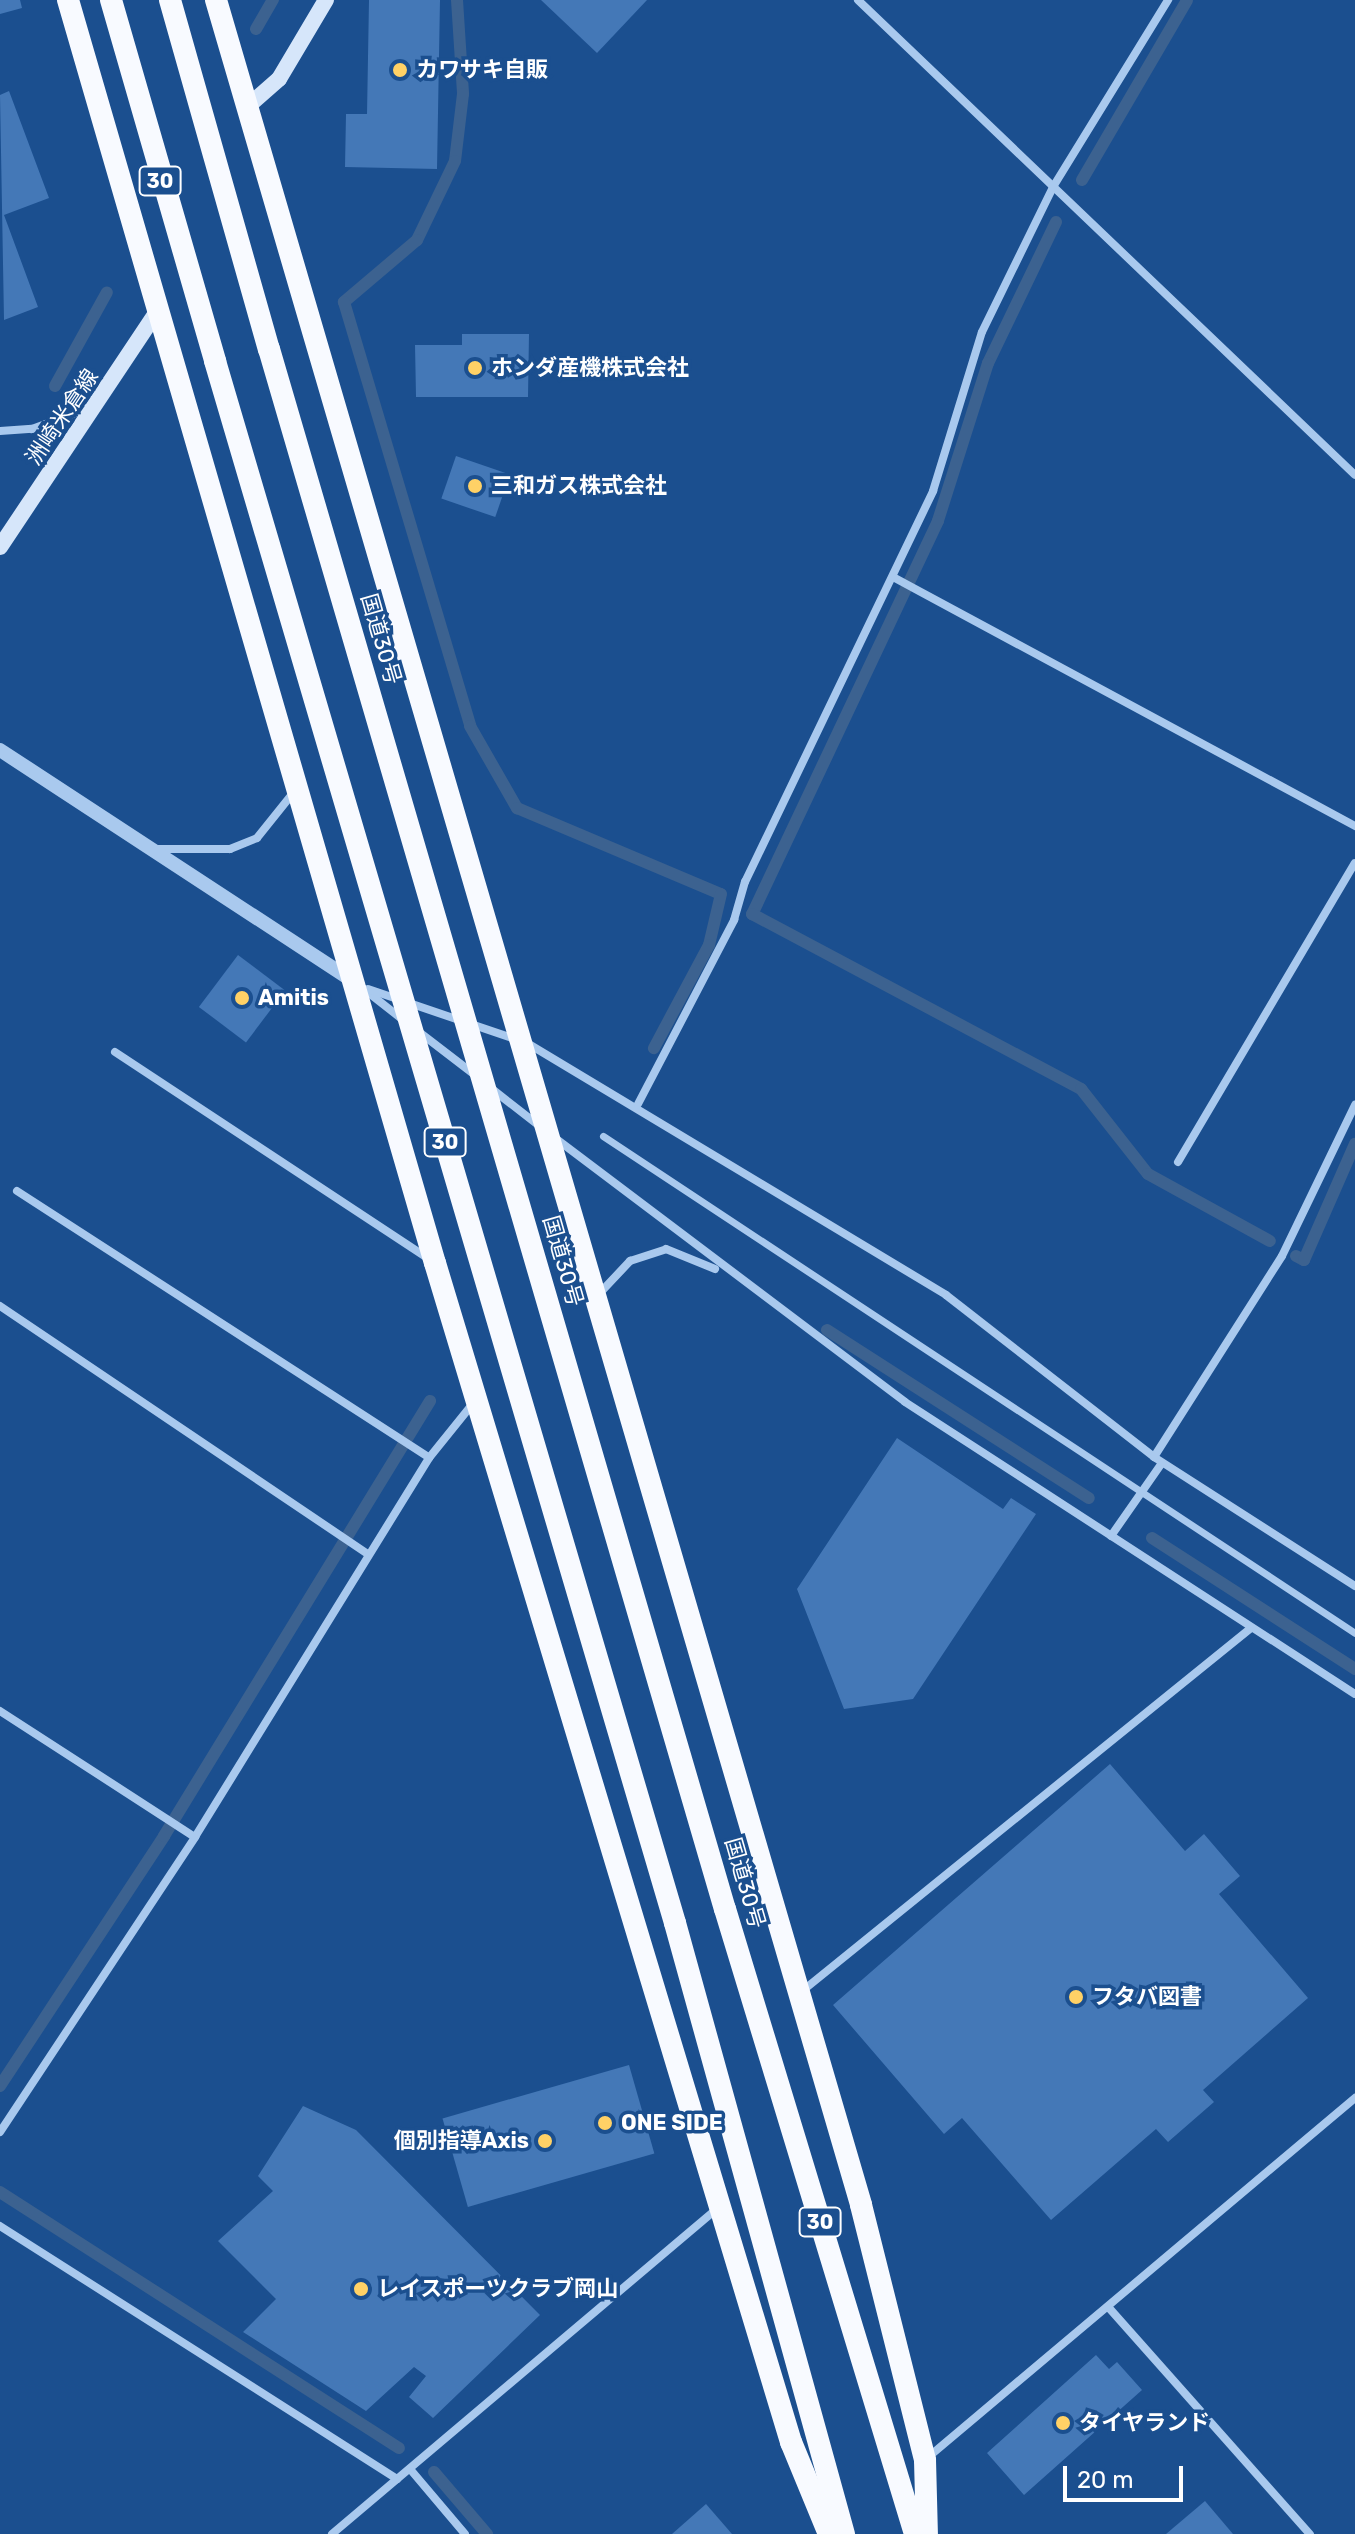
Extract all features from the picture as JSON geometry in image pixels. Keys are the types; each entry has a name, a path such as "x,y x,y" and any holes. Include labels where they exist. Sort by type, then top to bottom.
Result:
{"highway":[{"path":"68,0 297,783 360,986 435,1263 791,2442 829,2534"},
{"name":"30","path":"111,0 675,1923 844,2534"},
{"name":"国道30号","path":"170,0 725,1909 915,2534"},
{"path":"216,0 524,1042 545,1130 801,1993 925,2460 927,2534"}],"main road":[{"path":"248,106 279,79 326,0"},
{"name":"洲崎米倉線","path":"0,547 158,310"}],"street":[{"path":"858,0 1355,475"},
{"path":"638,1104 734,920 741,894 933,491 982,332 1053,187 1168,0"},
{"path":"0,431 32,429 96,405"},
{"path":"893,577 1355,826"},
{"path":"0,750 360,986 739,1284"},
{"path":"151,849 230,849 257,838 286,809 297,783"},
{"path":"1178,1162 1355,863"},
{"path":"360,986 524,1042 638,1104 946,1295 1158,1460 1355,1586"},
{"path":"115,1052 435,1263"},
{"path":"1111,1536 1140,1494 1282,1256 1355,1105"},
{"path":"603,1136 1140,1494 1355,1633"},
{"path":"17,1191 429,1458"},
{"path":"595,1299 630,1261 666,1249 692,1255 1111,1536 1355,1694"},
{"path":"0,1306 368,1554"},
{"path":"0,2132 195,1837 429,1458 476,1399"},
{"path":"801,1993 1251,1628"},
{"path":"0,1711 195,1837"},
{"path":"925,2460 1110,2309 1355,2098"},
{"path":"332,2534 720,2207"},
{"path":"0,2226 397,2479"},
{"path":"1110,2309 1310,2534"},
{"path":"410,2469 465,2534"}],"building":[{"path":"0,0 20,0 22,8 0,14"},
{"path":"369,0 440,0 437,169 345,167 346,114 367,114"},
{"path":"541,0 647,0 597,53"},
{"path":"9,91 49,198 4,215 38,307 4,320 0,95"},
{"path":"462,334 529,334 528,397 416,397 415,345 462,345"},
{"path":"456,456 510,475 495,517 441,499"},
{"name":"Amitis","path":"238,955 285,991 246,1042 199,1007"},
{"path":"897,1438 1003,1509 1011,1498 1036,1514 913,1699 844,1709 797,1589"},
{"path":"1110,1764 1185,1851 1204,1834 1240,1876 1219,1894 1308,1998 1203,2090 1214,2102 1168,2142 1156,2129 1051,2220 962,2118 944,2134 833,2005"},
{"path":"629,2065 654,2153 468,2207 443,2118"},
{"path":"303,2106 356,2130 540,2315 433,2418 409,2397 426,2376 414,2367 366,2411 243,2332 276,2299 218,2241 273,2191 258,2176"},
{"path":"1096,2355 1109,2369 1117,2362 1142,2390 1024,2495 987,2453"},
{"path":"1205,2501 1233,2534 1166,2534"},
{"path":"706,2504 732,2534 672,2534"}],"waterway":[{"path":"256,29 273,0"},
{"path":"457,0 463,94 455,161 417,240 344,302 470,726 517,808 721,894 709,945 654,1048"},
{"path":"1082,180 1187,0"},
{"path":"1056,222 988,363 938,521 752,914 1081,1089 1148,1174 1270,1241"},
{"path":"55,386 107,292"},
{"path":"1296,1256 1304,1260 1355,1144"},
{"path":"827,1330 1089,1498"},
{"path":"0,2086 164,1836 430,1401"},
{"path":"1152,1538 1355,1669"},
{"path":"0,2192 399,2448"},
{"path":"434,2472 487,2534"}],"place":[{"name":"カワサキ自販","path":"400,70"},
{"name":"ホンダ産機株式会社","path":"475,368"},
{"name":"三和ガス株式会社","path":"475,486"},
{"name":"Amitis","path":"242,998"},
{"name":"フタバ図書","path":"1076,1997"},
{"name":"ONE SIDE","path":"605,2123"},
{"name":"個別指導Axis","path":"545,2141"},
{"name":"レイスポーツクラブ岡山","path":"361,2289"},
{"name":"タイヤランド","path":"1063,2423"}]}
